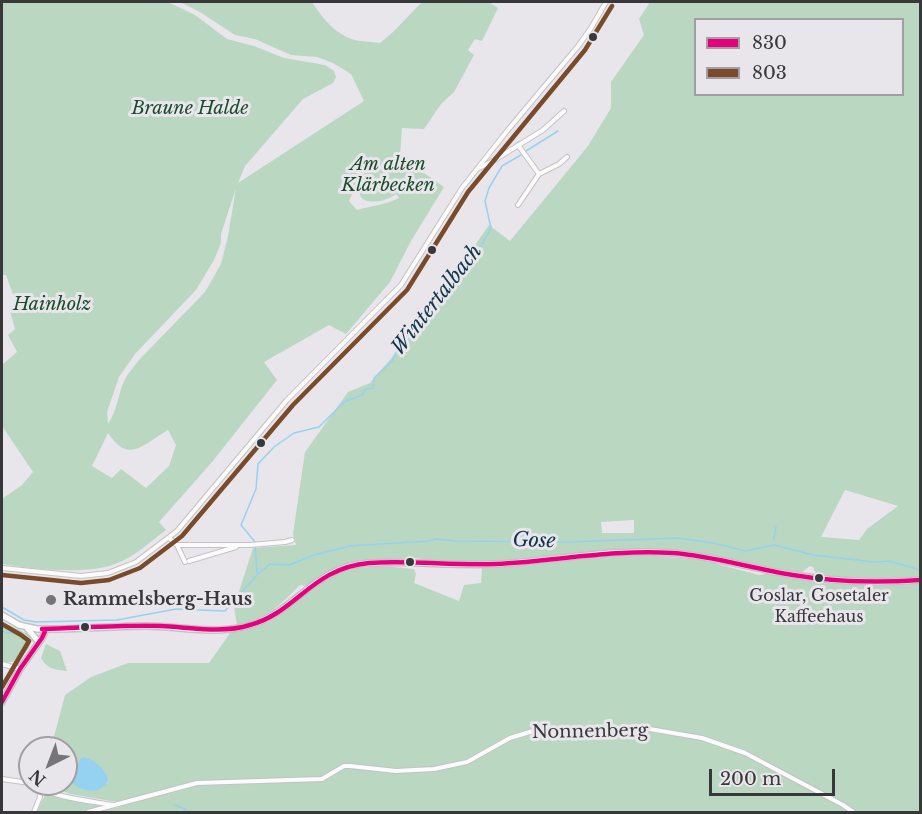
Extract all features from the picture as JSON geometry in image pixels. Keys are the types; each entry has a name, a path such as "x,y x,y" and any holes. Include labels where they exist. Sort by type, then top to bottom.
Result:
{"main road":[{"path":"26,627 44,629 143,626 219,629 247,626 275,614 325,576 356,564 370,563 492,564 605,552 643,552 705,557 775,572 835,580 875,583 921,580"},
{"path":"2,615 26,627 33,633 36,643"},
{"path":"2,702 44,629"}],"street":[{"path":"2,568 81,576 101,574 121,570 169,538 215,487 287,400 401,285 476,169 579,45 606,2"},
{"path":"476,169 543,130 564,111"},
{"path":"518,145 539,174"},
{"path":"518,205 539,174 559,164 567,157"},
{"path":"169,538 177,545 187,561 242,544"},
{"path":"177,545 250,545 292,540"},
{"path":"2,664 20,669"},
{"name":"Nonnenberg","path":"64,796 117,806 197,783 322,778 344,766 396,771 434,770 477,758 510,738 533,731 644,728 702,738 745,753 843,805 853,813"},
{"path":"2,779 18,781"},
{"path":"34,813 40,796"},
{"path":"88,813 117,806"}],"green space":[{"path":"2,2 168,2 195,15 227,39 254,46 284,58 325,65 334,71 336,77 333,83 303,99 245,166 238,183 364,101 351,74 333,63 317,57 291,55 255,39 235,35 180,2 312,2 326,21 338,32 352,39 380,43 422,2 489,2 498,8 482,41 475,39 468,50 474,55 454,92 441,104 424,129 402,128 400,156 444,187 411,241 390,282 346,334 329,325 264,362 277,380 212,462 159,522 166,530 138,552 120,562 93,569 78,570 2,564 2,499 22,485 33,472 2,426 2,365 17,352 8,335 15,329 10,311 16,303 6,275 2,275","holes":["372,154 361,180 362,199 379,201 396,194 399,198 357,210 349,201","236,188 221,264 205,292 129,373 108,424 107,412 119,377 135,354 196,290 214,260 221,243 221,234","168,430 176,445 169,466 146,488 121,469 112,478 92,466 108,433 123,448 130,450 144,446"]},
{"path":"650,2 920,2 920,578 876,581 817,576 813,567 810,566 801,573 706,555 629,549 508,561 446,562 415,558 356,562 332,569 307,586 300,585 272,611 257,619 237,625 234,607 253,548 296,545 293,534 305,452 348,392 370,383 407,340 411,328 440,295 489,225 510,241 588,146 611,108 611,82 644,35 639,19","holes":["845,490 898,506 867,529 859,540 821,537","634,520 634,533 602,533 601,522"]},
{"path":"633,554 714,561 717,564 759,575 771,573 820,583 875,585 920,583 920,812 94,812 120,807 122,803 78,795 78,736 54,736 65,695 91,677 128,663 209,663 230,633 269,622 320,584 335,575 357,568 382,566 414,569 416,574 414,583 459,601 464,585 481,583 482,568"},
{"path":"2,622 32,638 29,648 17,662 2,662"},
{"path":"46,644 60,651 67,671 52,668 43,662 41,658"},
{"path":"45,796 100,805 101,808 75,812 36,812"}],"water":[{"path":"85,757 93,761 104,771 108,779 102,788 91,791 78,787 78,763 81,758"}],"waterway":[{"name":"Wintertalbach","path":"526,151 558,131"},
{"path":"2,607 24,620 36,622 117,620 176,609 225,611 257,575 255,542 241,525 256,489 258,464 274,447 294,433 319,427 344,402 373,388 374,378 392,361 396,352 414,333 414,328 480,248 491,228 485,201 489,188 502,166 521,155"},
{"path":"774,539 776,527"},
{"name":"Gose","path":"258,574 270,564 289,565 314,555 350,546 436,539 569,542 677,538 714,543 745,551 774,545 813,555 874,562 889,561 920,570"},
{"path":"2,630 6,633 15,633"},
{"path":"175,805 188,812"}],"transit line":[{"name":"803","path":"2,575 81,583 109,580 140,568 182,536 293,405 407,290 468,192 585,50 612,6"},
{"name":"830","path":"42,629 116,626 217,630 239,628 266,619 280,611 333,573 369,563 496,564 651,552 703,557 825,579 872,582 920,580"},
{"name":"803","path":"2,624 29,641 2,687"},
{"name":"830","path":"2,702 46,629"}],"place":[{"name":"Goslar, Gosetaler Kaffeehaus","path":"819,578"},
{"name":"Rammelsberg-Haus","path":"51,600"}],"park label":[{"name":"Braune Halde","path":"190,109"},
{"name":"Am alten Klärbecken","path":"388,175"},
{"name":"Hainholz","path":"52,305"}]}
